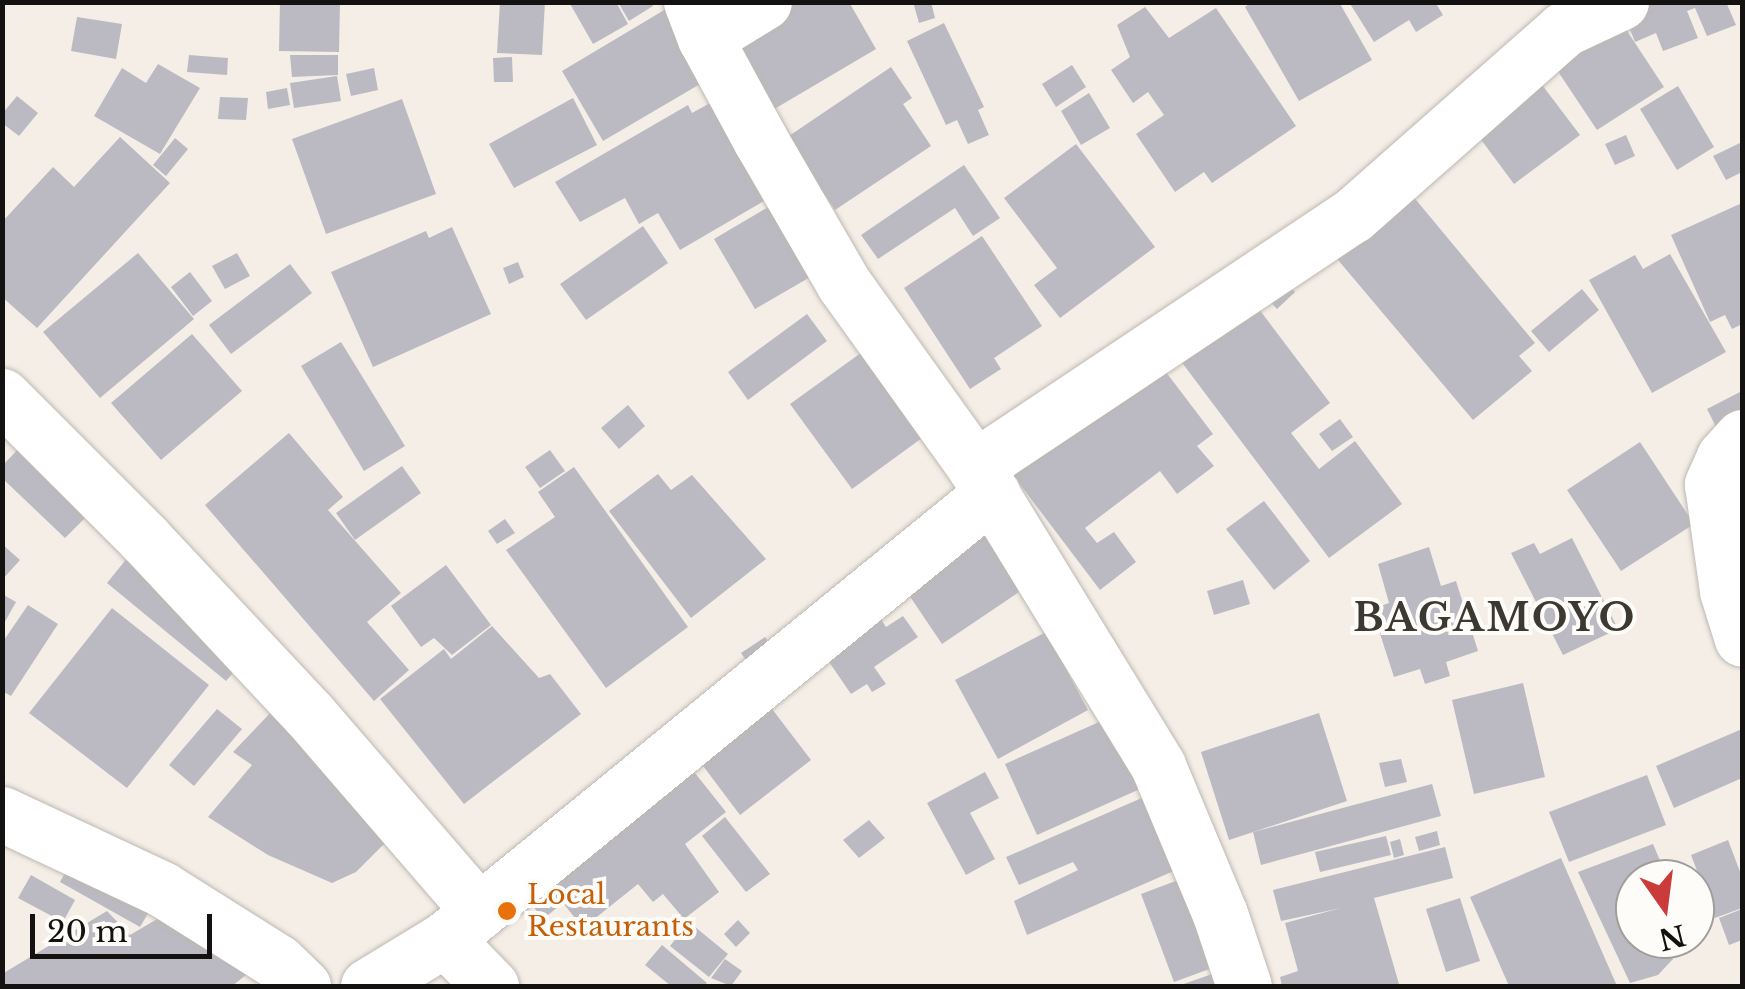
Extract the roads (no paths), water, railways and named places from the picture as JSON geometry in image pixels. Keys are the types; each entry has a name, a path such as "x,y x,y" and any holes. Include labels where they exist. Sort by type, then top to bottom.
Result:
{"street":[{"path":"764,2 698,20 844,284 984,480 1158,766 1220,914 1244,986"},
{"path":"368,986 462,925 984,480 1352,216 1564,29 1620,2"},
{"path":"2,396 146,539 308,713 462,925 491,986"},
{"path":"1742,437 1724,457 1712,484 1727,591 1742,639"},
{"path":"2,814 162,889 278,962 303,986"}],"place":[{"name":"Local Restaurants","path":"507,911"}],"district":[{"name":"BAGAMOYO","path":"1495,618"}]}
